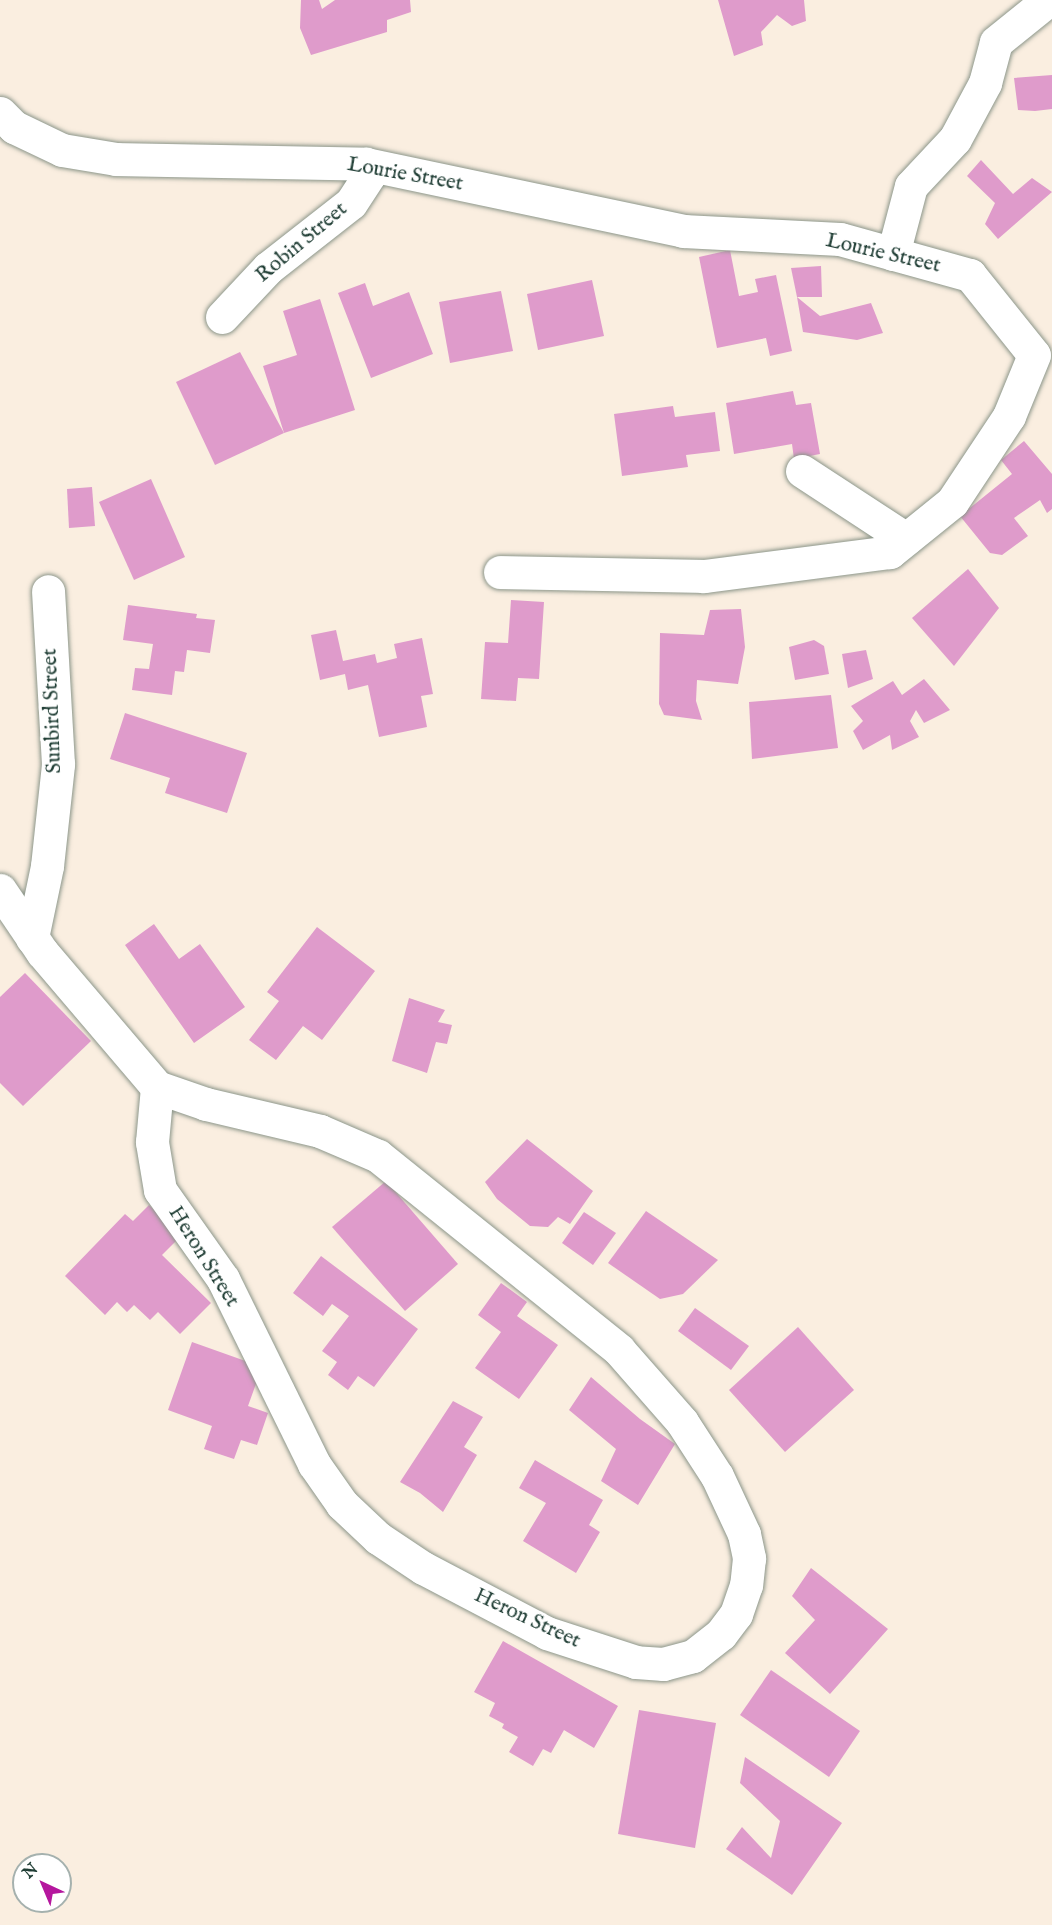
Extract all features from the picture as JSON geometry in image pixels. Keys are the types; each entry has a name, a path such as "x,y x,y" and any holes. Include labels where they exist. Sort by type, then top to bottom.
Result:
{"street":[{"path":"893,254 911,186 955,139 985,83 996,42 1048,0"},
{"name":"Lourie Street","path":"0,113 14,127 62,150 116,159 366,164 683,231 840,239 970,275 1034,355 1009,416 952,502 890,552 704,576 500,572"},
{"name":"Robin Street","path":"222,317 268,268 351,203 370,174 366,164"},
{"path":"802,471 906,539"},
{"name":"Sunbird Street","path":"32,938 47,866 58,764 48,591"},
{"path":"0,890 32,938 157,1088"},
{"name":"Heron Street","path":"157,1088 206,1104 320,1131 378,1156 619,1350 682,1422 717,1476 744,1534 749,1558 746,1585 736,1614 721,1634 693,1656 663,1664 636,1662 547,1633 423,1568 378,1538 342,1504 314,1464 223,1279 160,1190 152,1142 157,1088"}],"building":[{"path":"301,0 319,0 322,9 335,0 410,0 411,12 387,20 387,32 311,55 300,28"},
{"path":"718,0 804,0 806,21 792,26 777,15 761,32 763,45 734,56"},
{"path":"1052,75 1052,109 1018,110 1014,78"},
{"path":"981,160 1013,194 1032,178 1052,192 998,239 985,224 995,203 967,176"},
{"path":"730,250 739,296 758,292 755,279 776,275 792,351 770,356 766,338 717,348 699,257"},
{"path":"821,266 822,297 797,297 791,268"},
{"path":"592,280 604,336 538,350 527,294"},
{"path":"365,283 373,306 409,292 433,354 371,378 338,293"},
{"path":"501,291 513,351 450,363 439,302"},
{"path":"797,297 820,316 871,303 883,333 857,340 803,332"},
{"path":"320,299 355,410 284,433 263,366 297,355 283,311"},
{"path":"240,352 284,433 215,465 176,382"},
{"path":"793,391 796,405 811,403 820,454 794,459 792,444 734,454 726,403"},
{"path":"673,406 675,417 715,412 720,451 686,455 688,467 622,476 614,414"},
{"path":"1024,441 1052,474 1052,509 1047,513 1040,500 1014,518 1028,536 1002,555 990,553 960,516 1012,474 1001,460"},
{"path":"151,479 185,557 134,580 99,502"},
{"path":"92,487 95,526 69,528 67,489"},
{"path":"968,569 999,608 954,666 912,618"},
{"path":"511,600 544,602 539,679 518,678 516,701 481,699 485,642 508,643"},
{"path":"128,605 197,614 196,618 215,620 210,653 187,650 184,672 175,671 172,695 132,690 135,668 149,669 153,644 123,640"},
{"path":"741,609 745,647 738,684 697,680 696,701 702,720 664,715 659,704 660,633 704,635 710,610"},
{"path":"336,630 343,661 375,654 377,663 397,658 394,644 422,638 433,694 421,696 427,727 379,737 368,685 348,690 345,674 320,680 311,635"},
{"path":"814,640 824,646 829,674 795,680 789,647"},
{"path":"866,650 873,679 848,688 842,654"},
{"path":"924,679 950,710 924,723 916,710 910,721 919,737 892,750 890,735 863,750 853,731 863,721 851,706 893,681 902,695"},
{"path":"831,695 838,748 752,759 749,702"},
{"path":"125,713 247,753 227,813 165,793 170,778 110,759"},
{"path":"154,924 179,959 200,944 245,1007 194,1043 125,945"},
{"path":"317,927 375,971 322,1040 303,1026 276,1060 249,1040 279,1001 267,992"},
{"path":"25,973 91,1041 23,1106 0,1083 0,997"},
{"path":"409,998 445,1010 438,1022 452,1025 447,1044 436,1042 427,1073 392,1061"},
{"path":"527,1139 593,1191 570,1224 558,1217 548,1227 530,1226 497,1199 485,1182"},
{"path":"386,1181 458,1264 405,1311 332,1227"},
{"path":"149,1205 181,1236 162,1255 211,1303 180,1334 158,1312 150,1320 134,1305 127,1312 117,1302 105,1315 65,1276 125,1214 133,1221"},
{"path":"646,1211 718,1260 683,1294 660,1299 608,1263"},
{"path":"584,1212 616,1233 593,1265 562,1243"},
{"path":"321,1256 418,1329 374,1387 358,1376 348,1390 328,1375 337,1362 322,1351 349,1316 332,1304 323,1316 293,1293"},
{"path":"501,1283 527,1302 517,1316 558,1345 519,1399 475,1368 501,1332 478,1315"},
{"path":"695,1308 749,1346 731,1370 678,1331"},
{"path":"798,1327 854,1390 785,1452 729,1390"},
{"path":"192,1342 262,1367 248,1406 268,1413 257,1445 241,1440 234,1459 204,1449 212,1426 168,1410"},
{"path":"591,1377 640,1419 675,1444 638,1505 601,1481 616,1449 569,1410"},
{"path":"453,1401 483,1417 464,1447 477,1455 443,1512 420,1493 400,1482"},
{"path":"535,1460 603,1500 589,1525 600,1532 576,1573 523,1541 546,1503 519,1488"},
{"path":"811,1568 888,1629 830,1694 785,1653 815,1620 792,1596"},
{"path":"503,1641 618,1706 594,1748 564,1730 551,1753 543,1749 533,1766 509,1752 518,1737 502,1728 504,1724 489,1716 495,1703 474,1692"},
{"path":"771,1670 860,1731 829,1777 740,1715"},
{"path":"639,1710 716,1723 695,1848 618,1834"},
{"path":"745,1757 842,1823 792,1895 726,1849 742,1827 771,1858 780,1821 740,1783"}]}
